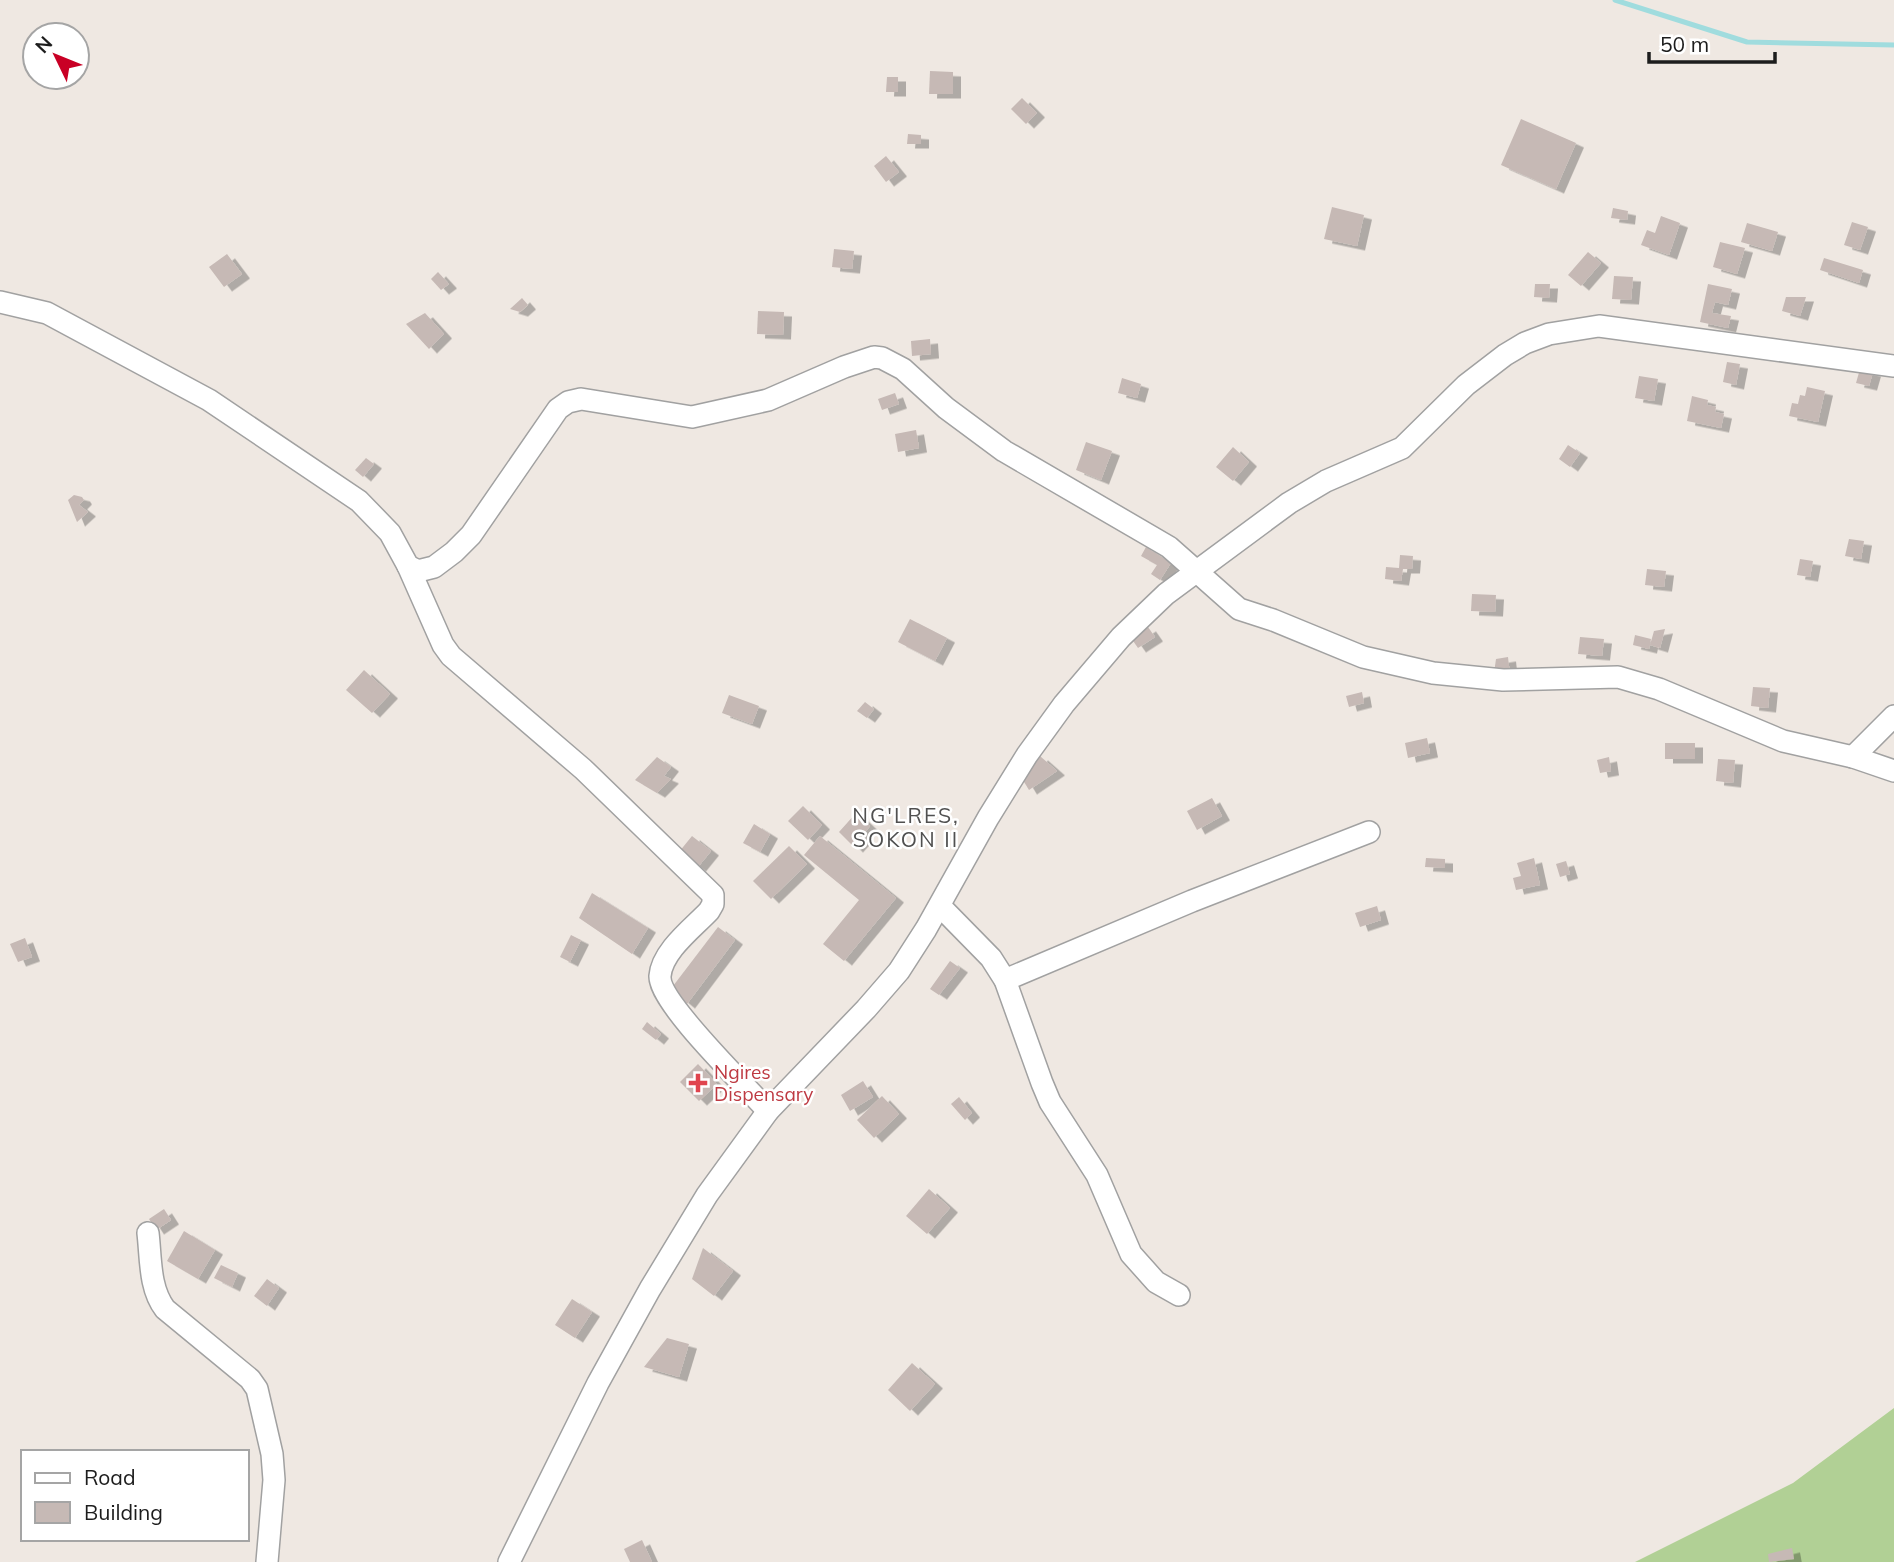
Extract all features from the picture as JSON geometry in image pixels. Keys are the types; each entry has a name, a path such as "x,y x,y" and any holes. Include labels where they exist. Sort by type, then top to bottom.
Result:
{"street":[{"path":"0,302 47,313 209,400 359,501 390,533 408,566 443,645 452,656 583,769 713,895 713,904 709,911 671,952 660,976 662,988 681,1016 768,1111"},
{"path":"509,1562 598,1383 650,1289 707,1195 768,1111 899,971 940,906 988,818 1027,755 1064,704 1121,637 1166,594 1289,503 1326,481 1402,448 1466,385 1505,355 1525,343 1549,334 1599,326 1894,366"},
{"path":"408,566 418,571 434,567 471,535 558,409 568,402 581,399 692,417 768,400 874,357 889,360 903,369 946,408 1004,451 1168,547 1239,608 1377,662 1433,673 1503,680 1618,677 1659,689 1783,741 1853,757 1894,771"},
{"path":"1853,757 1894,716"},
{"path":"1005,980 1180,906 1369,832"},
{"path":"940,906 991,958 1005,980 1050,1102 1097,1175 1131,1254 1156,1282 1179,1295"},
{"path":"148,1233 154,1289 164,1309 250,1379 257,1389 272,1454 274,1480 267,1562"}],"green space":[{"path":"1894,1408 1894,1562 1635,1562 1793,1483"}],"building":[{"path":"930,71 953,72 953,94 929,94"},
{"path":"887,77 898,77 898,92 886,92"},
{"path":"1022,98 1037,113 1026,124 1011,109"},
{"path":"1521,119 1576,143 1556,189 1501,165"},
{"path":"908,134 921,135 921,144 907,144"},
{"path":"886,156 899,172 886,182 874,166"},
{"path":"1332,207 1364,215 1357,246 1324,239"},
{"path":"1613,208 1628,211 1627,220 1611,218"},
{"path":"1661,216 1680,223 1669,255 1641,245 1647,230 1655,233"},
{"path":"1852,222 1868,227 1860,250 1844,245"},
{"path":"1747,223 1778,232 1772,251 1741,242"},
{"path":"1720,242 1745,248 1737,274 1713,267"},
{"path":"834,249 854,251 852,269 832,267"},
{"path":"1588,252 1601,263 1581,286 1568,275"},
{"path":"227,254 242,274 224,287 209,267"},
{"path":"1824,258 1863,270 1859,283 1820,270"},
{"path":"438,272 449,284 441,290 431,279"},
{"path":"1614,276 1633,277 1631,300 1612,299"},
{"path":"1535,284 1550,284 1549,298 1534,297"},
{"path":"1708,284 1732,289 1728,305 1715,302 1712,313 1731,316 1728,328 1700,322"},
{"path":"1786,297 1806,297 1800,316 1782,311"},
{"path":"522,298 528,305 520,312 510,309"},
{"path":"758,311 784,312 783,335 757,334"},
{"path":"425,313 444,334 429,349 406,324"},
{"path":"930,339 931,354 912,356 911,341"},
{"path":"1727,362 1740,364 1736,385 1723,382"},
{"path":"1860,369 1873,372 1869,386 1856,383"},
{"path":"1639,376 1658,379 1654,401 1635,398"},
{"path":"1122,378 1141,384 1137,398 1118,393"},
{"path":"1807,387 1825,391 1818,422 1789,416 1792,403 1798,404 1800,395 1805,396"},
{"path":"895,393 899,404 882,410 878,399"},
{"path":"1692,396 1708,400 1707,405 1716,407 1715,412 1724,414 1721,428 1687,421"},
{"path":"916,430 919,448 898,452 895,434"},
{"path":"1086,442 1112,451 1101,480 1076,470"},
{"path":"1568,445 1580,453 1570,467 1559,459"},
{"path":"1233,447 1249,462 1233,481 1216,467"},
{"path":"366,458 374,464 363,477 355,470"},
{"path":"74,495 82,497 84,500 79,505 88,512 77,522 68,500"},
{"path":"1849,539 1864,541 1861,559 1845,556"},
{"path":"1146,547 1171,563 1160,580 1151,574 1157,565 1141,556"},
{"path":"1400,555 1413,556 1412,569 1403,569 1401,581 1385,579 1386,567 1399,568"},
{"path":"1800,559 1813,561 1810,577 1797,575"},
{"path":"1647,569 1666,571 1664,587 1645,585"},
{"path":"1472,594 1496,595 1495,612 1471,611"},
{"path":"910,619 947,638 935,661 898,642"},
{"path":"1148,627 1155,637 1138,648 1131,638"},
{"path":"1665,629 1660,648 1650,645 1654,631"},
{"path":"1635,635 1651,639 1649,649 1633,645"},
{"path":"1580,637 1604,639 1602,656 1578,654"},
{"path":"1508,657 1510,675 1494,673 1496,659"},
{"path":"364,670 390,694 372,713 346,690"},
{"path":"1753,687 1770,688 1768,708 1751,706"},
{"path":"1362,692 1364,703 1349,707 1346,696"},
{"path":"729,695 759,706 752,724 722,713"},
{"path":"865,702 874,709 867,718 857,711"},
{"path":"1427,738 1430,753 1408,758 1405,743"},
{"path":"1665,743 1695,743 1695,759 1665,759"},
{"path":"1040,756 1057,771 1029,790 1021,777"},
{"path":"657,757 671,767 664,776 671,779 657,793 635,780"},
{"path":"1609,757 1611,771 1600,773 1597,760"},
{"path":"1718,759 1735,760 1733,783 1716,781"},
{"path":"1212,798 1222,816 1197,830 1187,811"},
{"path":"803,806 822,825 808,840 788,821"},
{"path":"856,813 870,826 855,848 839,832"},
{"path":"754,824 770,834 760,852 743,843"},
{"path":"692,836 711,851 698,867 679,852"},
{"path":"820,836 896,898 844,961 823,944 859,900 804,855"},
{"path":"789,846 807,864 771,899 753,881"},
{"path":"1426,858 1445,859 1445,868 1425,867"},
{"path":"1534,858 1540,885 1516,890 1513,878 1521,876 1517,863"},
{"path":"1566,861 1570,874 1560,877 1556,864"},
{"path":"592,893 648,928 632,954 579,918"},
{"path":"1377,906 1381,920 1360,927 1355,913"},
{"path":"718,927 735,940 687,1004 670,990"},
{"path":"571,935 581,940 570,962 560,957"},
{"path":"25,938 32,957 18,962 10,944"},
{"path":"950,961 960,968 939,995 930,989"},
{"path":"647,1022 661,1034 656,1040 642,1029"},
{"name":"Ngires Dispensary","path":"698,1064 717,1084 699,1101 680,1082"},
{"path":"863,1081 873,1097 850,1111 841,1095"},
{"path":"882,1096 899,1114 874,1138 857,1120"},
{"path":"959,1097 972,1113 965,1120 951,1104"},
{"path":"929,1189 950,1208 927,1234 906,1216"},
{"path":"164,1209 171,1220 156,1230 149,1219"},
{"path":"184,1231 215,1250 198,1279 167,1261"},
{"path":"703,1248 733,1271 714,1296 692,1279"},
{"path":"221,1265 238,1273 232,1287 214,1278"},
{"path":"267,1279 279,1288 267,1306 254,1296"},
{"path":"572,1299 592,1312 575,1338 555,1325"},
{"path":"667,1338 689,1344 679,1377 644,1367"},
{"path":"912,1363 935,1384 910,1411 888,1390"},
{"path":"642,1540 652,1562 630,1562 624,1549"},
{"path":"1792,1548 1794,1559 1769,1562 1768,1554"}],"waterway":[{"path":"1615,0 1747,42 1894,45"}],"place":[{"name":"Ngires Dispensary","path":"698,1083"}],"district":[{"name":"NG'LRES, SOKON II","path":"906,827"}]}
